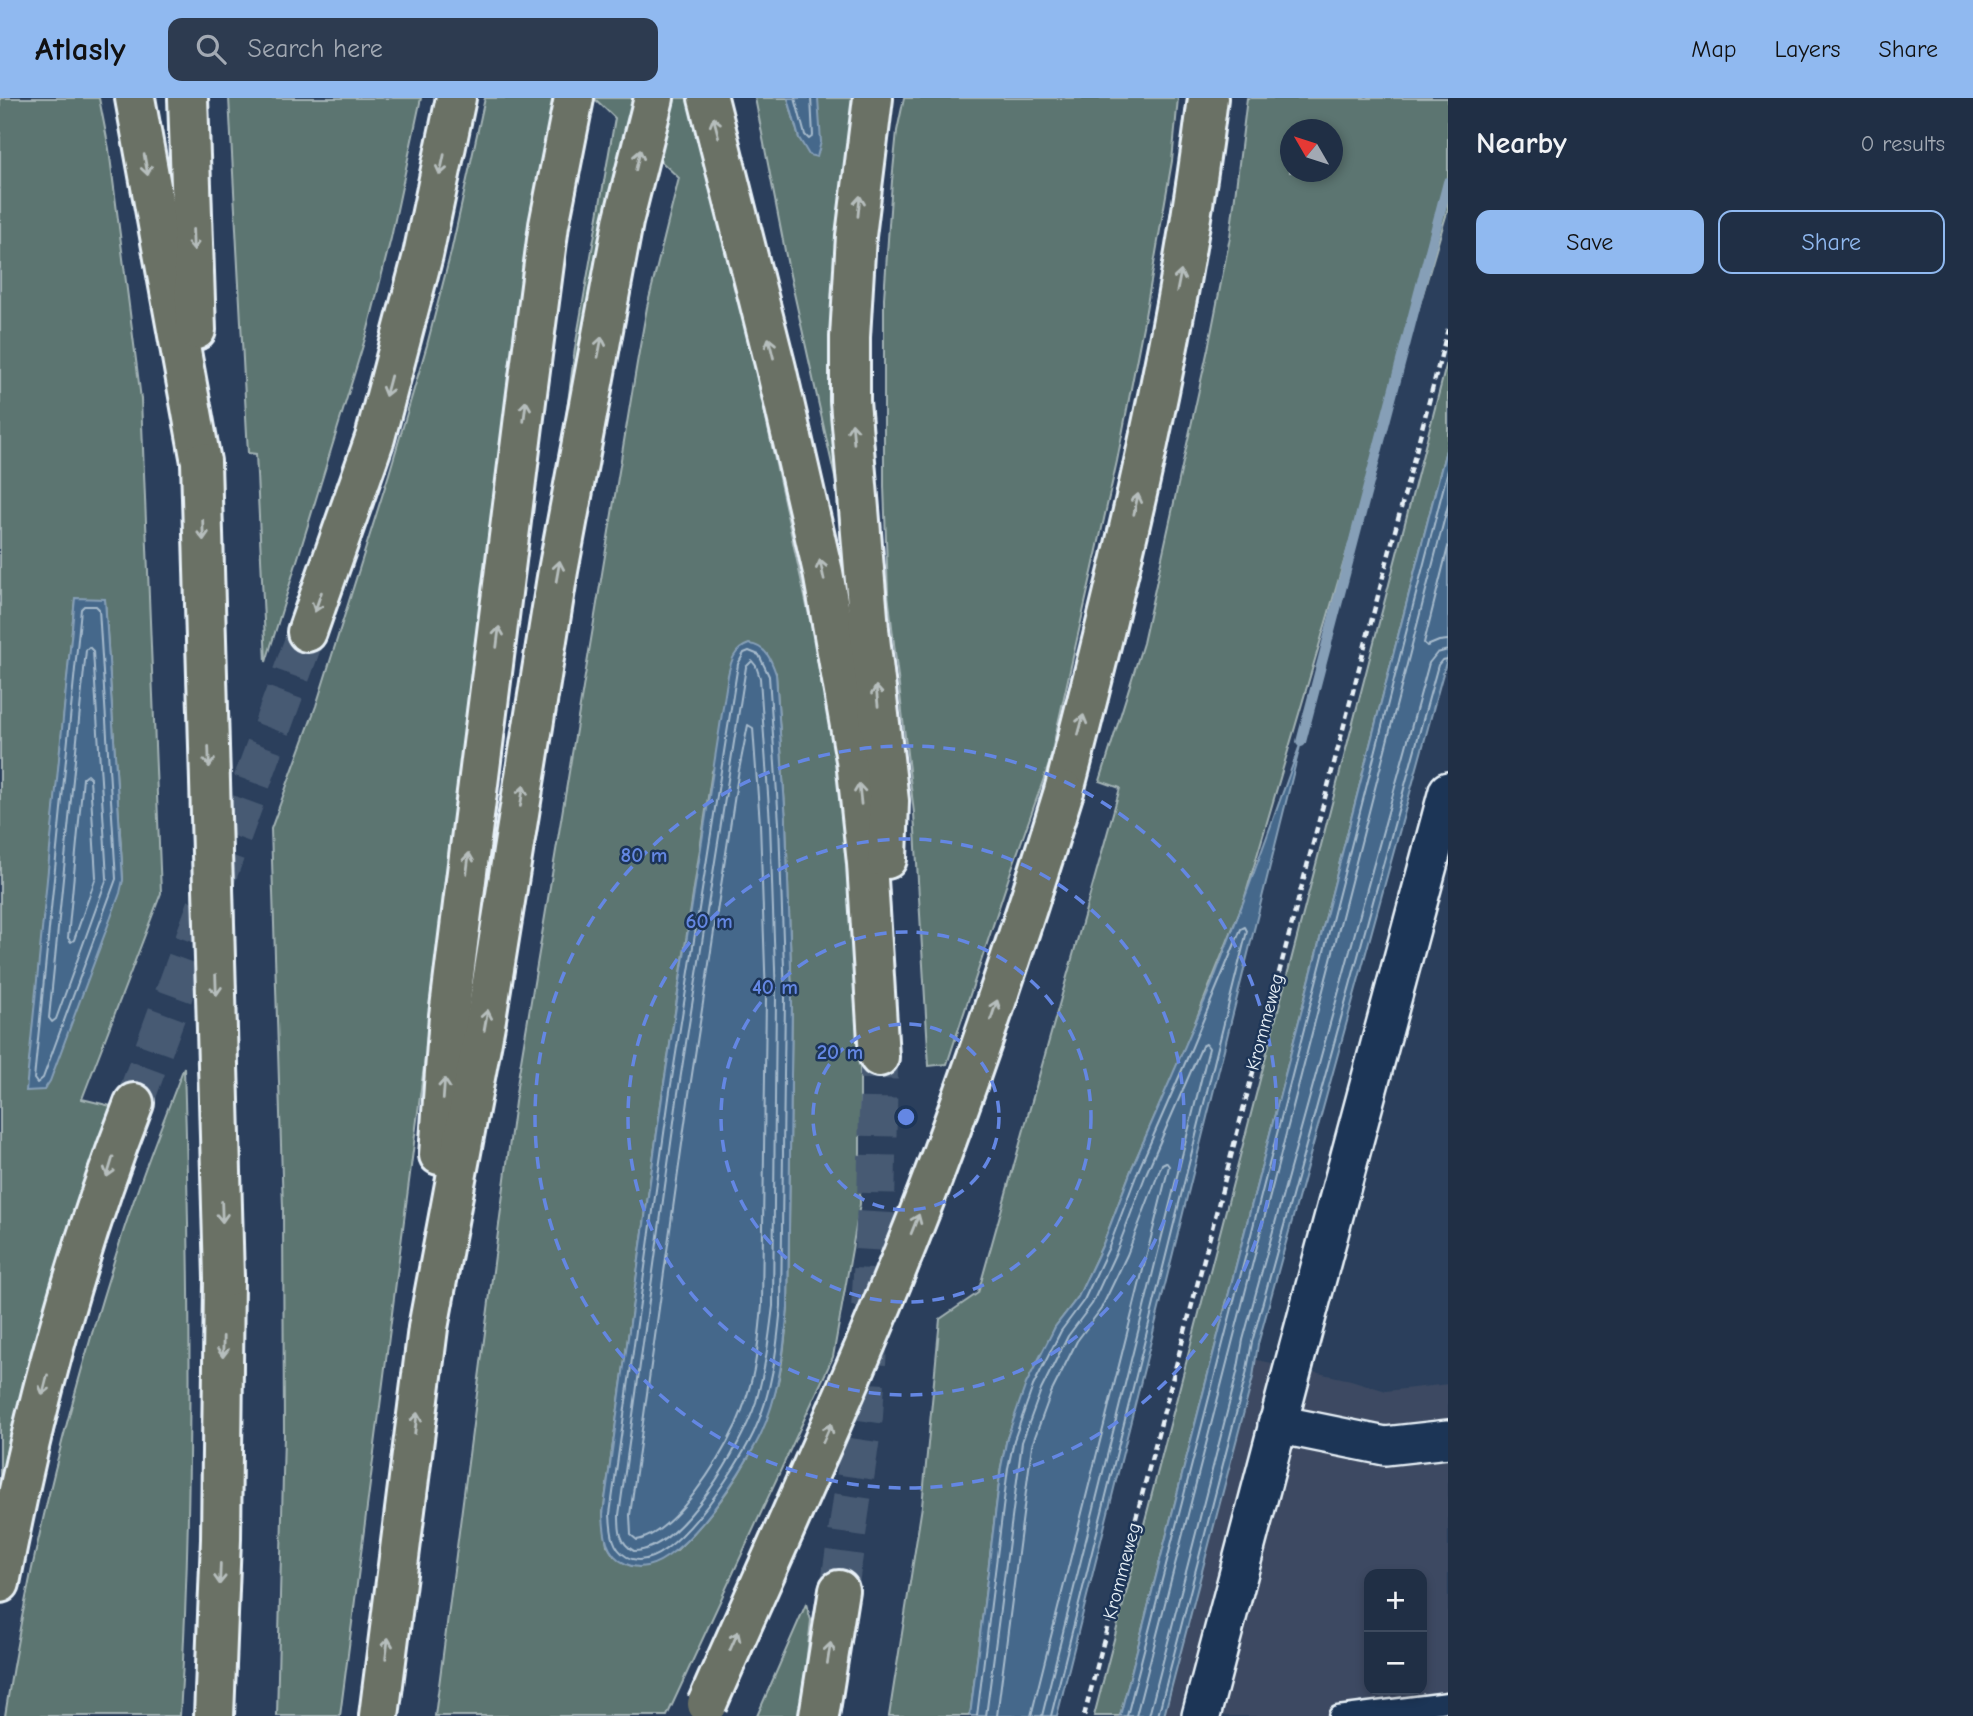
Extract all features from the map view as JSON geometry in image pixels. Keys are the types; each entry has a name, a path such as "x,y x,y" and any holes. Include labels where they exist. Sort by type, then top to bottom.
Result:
{"highway":[{"path":"135,98 201,462"},
{"path":"188,98 224,1278 221,1539 214,1716"},
{"path":"307,632 375,438 423,255 456,98"},
{"path":"379,1716 428,1328 449,1016 549,225 574,98"},
{"path":"428,1328 486,1019 558,570 623,222 654,98"},
{"path":"708,98 823,572 852,733 867,863 879,1063 889,801 869,629 850,401 850,337 856,236 873,98"},
{"path":"704,1710 848,1386 923,1204 1009,968 1064,791 1135,508 1197,184 1208,98"},
{"path":"0,1583 13,1514 57,1338 113,1155 134,1103"},
{"path":"819,1716 839,1590"}],"street":[{"path":"1201,1716 1448,791"},
{"path":"1277,1424 1385,1446 1448,1438"}],"lane":[{"path":"1338,1716 1448,1702"}],"path":[{"name":"Krommeweg","path":"1084,1716 1448,328"}],"shaded area":[{"path":"1253,1359 1351,1380 1386,1391 1448,1384 1448,1716 1148,1716"}],"green space":[{"path":"0,98 99,98 109,149 141,399 161,893 82,1099 115,1107 32,1348 0,1487","holes":["75,599 105,600 123,880 27,1091"]},
{"path":"229,98 421,98 368,329 266,662 256,454 248,453"},
{"path":"485,98 564,98 484,632 422,1081 340,1716 277,1716 284,1435 283,1208 271,829 316,706 427,345 451,252"},
{"path":"594,98 700,98 735,277 817,652 835,757 852,878 860,1013 860,1204 833,1357 667,1716 435,1716 518,1079 647,307 679,178 637,139 544,588 575,348 615,118","holes":["776,674 786,822 792,998 788,1307 778,1382 771,1406 751,1452 710,1515 676,1551 614,1556 607,1545 603,1514 663,1090 712,771"]},
{"path":"755,98 788,98 799,138 818,119 818,98 853,98 840,240 842,476 838,491 788,266"},
{"path":"904,98 1178,98 1172,161 1117,461 1049,764 947,1064 929,1066 914,813 888,593 884,486 884,298 897,131"},
{"path":"1247,98 1448,98 1448,209 1244,900 1103,1244 1078,1297 1055,1327 1007,1438 1001,1467 970,1716 889,1716 922,1506 940,1319 978,1293 1120,788 1100,781 1143,643 1230,237"},
{"path":"1448,358 1448,442 1120,1716 1094,1716"},
{"path":"184,1067 190,1392 180,1716 5,1716 26,1596 68,1417 127,1220"},
{"path":"806,1604 811,1620 798,1716 757,1716"}],"water":[{"path":"788,98 818,98 821,142 817,157 809,155 799,138"},
{"path":"1448,442 1448,655 1258,1344 1253,1377 1164,1716 1120,1716"},
{"path":"75,598 105,599 123,880 50,1081 44,1090 26,1091"},
{"path":"749,644 764,650 776,674 786,822 792,998 788,1307 785,1340 780,1373 766,1421 760,1436 722,1498 684,1543 664,1558 644,1566 626,1564 614,1555 607,1543 603,1514 663,1090 728,675 737,652"},
{"path":"1301,742 1057,1716 970,1716 1001,1467 1007,1438 1026,1384 1055,1327 1078,1297 1103,1244 1132,1168 1211,986"}],"waterway":[{"path":"1301,742 1448,182"}],"tunnel":[{"path":"134,1103 307,632"},
{"path":"839,1590 864,1416 876,1205 879,1068"}]}
